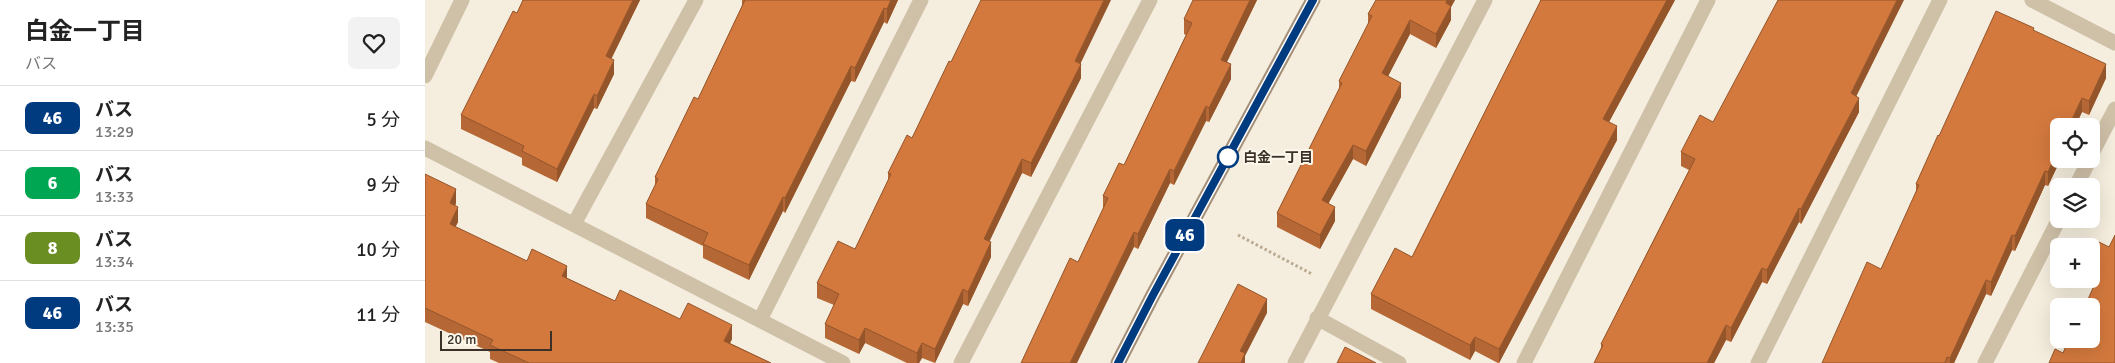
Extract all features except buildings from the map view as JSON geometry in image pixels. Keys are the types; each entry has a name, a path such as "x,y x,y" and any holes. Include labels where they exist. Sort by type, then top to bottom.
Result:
{"street":[{"path":"425,76 462,0"},
{"path":"574,224 696,0"},
{"path":"760,320 921,0"},
{"path":"961,363 1150,0"},
{"path":"1118,363 1313,0"},
{"path":"1295,363 1485,0"},
{"path":"1524,363 1708,0"},
{"path":"1758,363 1940,0"},
{"path":"2033,0 2115,43"},
{"path":"2100,138 2115,109"},
{"path":"425,148 843,363"},
{"path":"1985,363 2054,228"},
{"path":"1317,318 1399,363"}],"path":[{"path":"1238,234 1300,268"}],"bus line":[{"name":"46","path":"1118,363 1313,0"}],"place":[{"name":"白金一丁目","path":"1228,157"}]}
